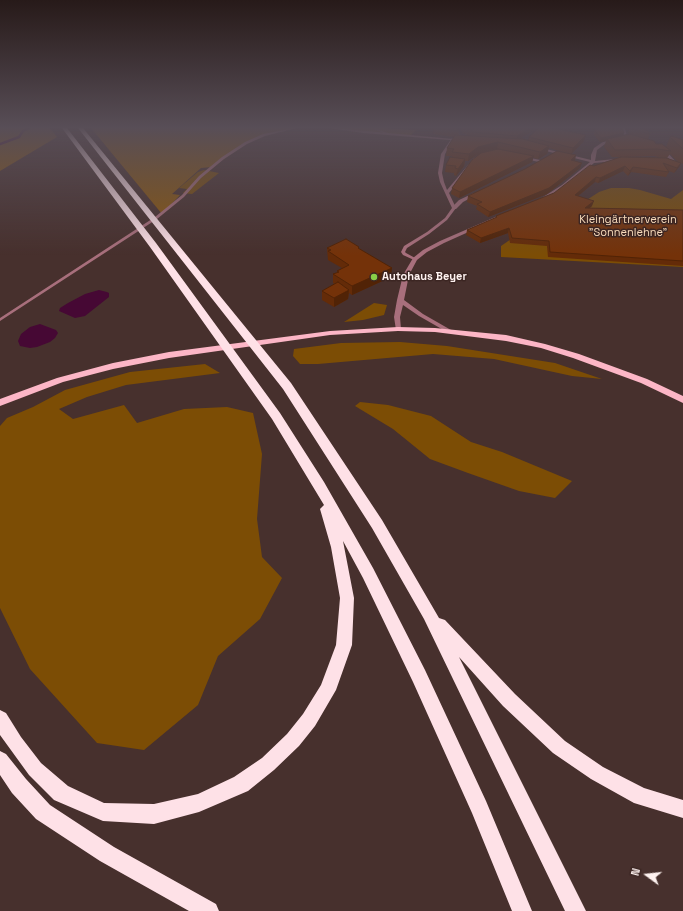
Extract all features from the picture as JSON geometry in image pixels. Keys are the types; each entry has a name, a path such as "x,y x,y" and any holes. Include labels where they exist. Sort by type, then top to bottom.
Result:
{"highway":[{"path":"96,171 153,245 276,416 320,486 368,573 419,676 479,808 522,911"},
{"path":"115,171 286,386 336,459 377,524 429,614 576,911"},
{"path":"0,719 15,744 35,769 61,793 103,812 154,814 199,803 241,784 268,764 293,740 309,720 328,690 344,645 347,598 338,547 320,486"},
{"path":"429,614 509,700 559,747 597,773 634,793 683,809"},
{"path":"0,760 19,786 44,812 108,854 209,911"}],"main road":[{"path":"0,403 60,380 112,366 169,355 330,334 398,329 449,331 506,338 576,356 644,381 683,400"}],"street":[{"path":"536,203 550,196 582,171"},
{"path":"454,208 461,201 480,192"},
{"path":"398,329 397,317 406,275 415,259 425,251 442,242 506,215"},
{"path":"400,300 429,321 449,331"}],"lane":[{"path":"0,320 156,218 183,196 200,177 208,171"},
{"path":"415,259 404,254 403,252 405,247 428,233 446,219 454,208 447,193 440,171"},
{"path":"447,193 465,171"}],"green space":[{"path":"207,171 219,173 192,194 183,193 187,189 179,188 198,172"},
{"name":"Kleingärtnerverein \"Sonnenlehne\"","path":"611,188 629,188 640,190 671,199 683,190 683,267 501,257 501,246 517,235 573,209 599,192"},
{"path":"374,303 387,305 384,315 363,320 344,322"},
{"path":"400,342 447,346 555,363 602,379 572,376 494,359 433,354 318,364 300,364 293,356 294,349 341,343"},
{"path":"205,364 220,373 126,385 87,397 59,409 73,419 124,405 137,423 184,409 227,407 253,413 262,454 257,519 262,557 282,578 260,619 218,656 198,705 144,750 97,743 30,669 0,608 0,426 7,418 33,407 65,390 130,372"},
{"path":"360,402 388,405 431,416 471,442 502,452 572,481 555,498 519,491 430,459 393,429 355,406"}],"shaded area":[{"path":"126,171 198,171 172,194 180,195 162,214"},
{"path":"99,290 109,293 109,297 85,316 75,318 59,311 60,308 85,294"},
{"path":"40,324 56,330 58,333 55,338 50,342 37,347 30,348 20,346 18,341 21,334 30,327"}],"building":[{"path":"464,171 504,171 460,192 452,188"},
{"path":"522,171 572,171 549,188 490,212 477,204 482,202 468,196"},
{"name":"Kleingärtnerverein \"Sonnenlehne\"","path":"583,171 616,171 600,178 596,177 575,195 594,201 585,208 683,210 683,261 550,252 549,241 512,238 509,228 481,238 467,230 497,217 496,216 554,193"},
{"path":"346,239 359,247 358,248 392,268 352,286 333,274 349,265 328,251 331,250 327,248"},
{"path":"338,282 349,290 334,298 322,291"}],"place":[{"name":"Autohaus Beyer","path":"374,277"}]}
